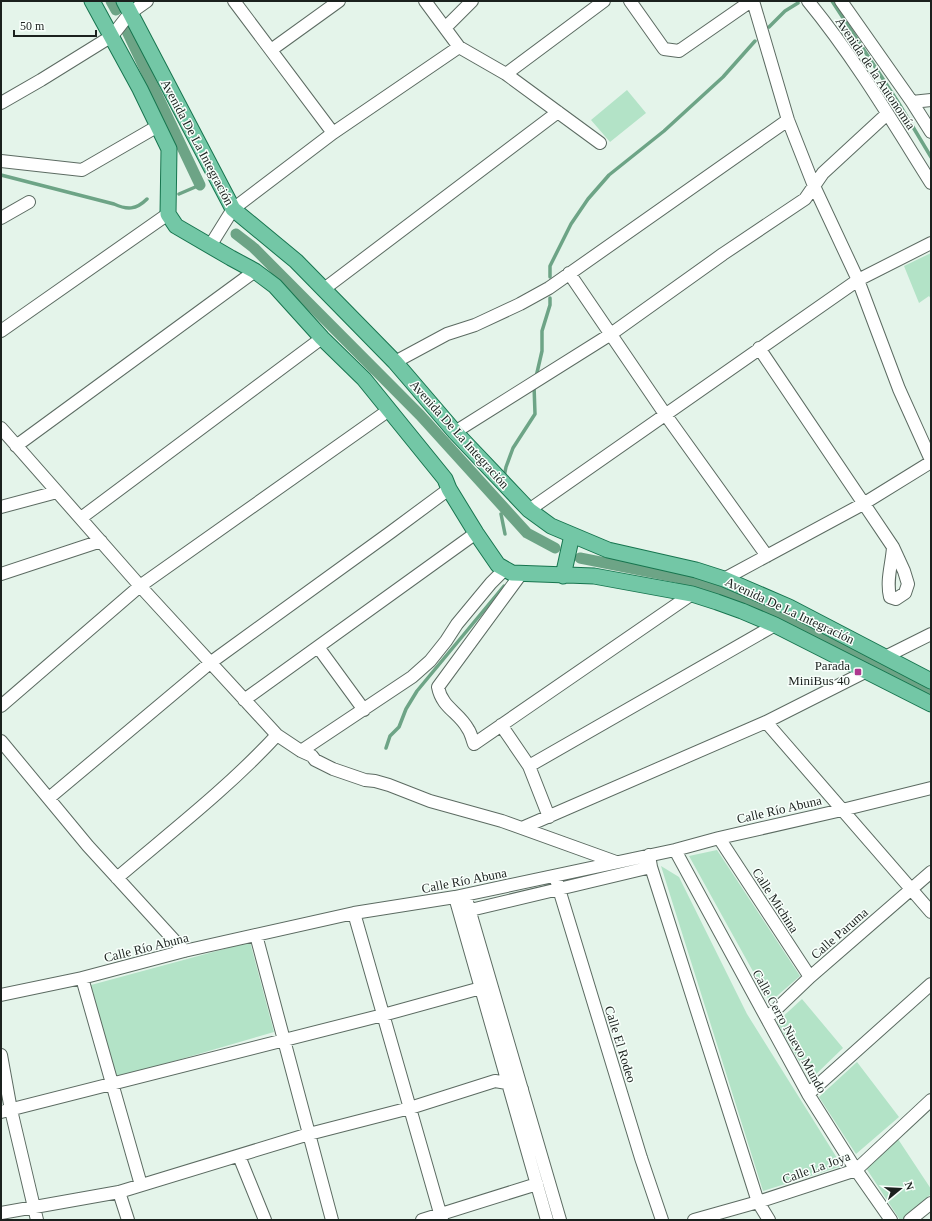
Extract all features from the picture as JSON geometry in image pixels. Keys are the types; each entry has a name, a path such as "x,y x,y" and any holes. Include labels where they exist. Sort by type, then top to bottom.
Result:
{"main road":[{"name":"Avenida De La Integración","path":"92,1 112,36 169,149 168,214 176,226 256,271 275,286 322,338 364,379 445,478 449,488 476,534 498,565 512,573 594,576 692,594 742,611 776,626 931,704"},
{"name":"Avenida De La Integración","path":"127,7 233,209 296,261 324,289 395,362 455,432 529,510 551,526 608,550 696,570 724,579 789,607 931,681"},
{"path":"563,576 572,535"}],"street":[{"path":"1,103 112,36 127,7 147,1"},
{"path":"234,1 333,133"},
{"path":"271,50 339,1"},
{"path":"425,1 459,47 506,74 600,143"},
{"path":"445,28 472,1"},
{"path":"506,74 604,1"},
{"path":"630,1 664,49 679,51 752,1 788,120 814,186 858,280 899,389 931,461 863,504 724,579"},
{"name":"Avenida de la Autonomía","path":"808,1 853,60 931,183"},
{"name":"Avenida de la Autonomía","path":"840,1 912,102 931,132"},
{"path":"210,246 233,209 333,133 459,47"},
{"path":"912,102 931,100"},
{"path":"324,289 558,112"},
{"path":"455,432 611,334 717,258 805,199 823,173 887,114"},
{"path":"395,362 447,334 474,325 520,304 548,288 788,120"},
{"path":"1,160 82,170 158,126"},
{"path":"1,218 29,202"},
{"path":"1,331 168,214"},
{"path":"529,510 858,280 931,243"},
{"path":"16,446 256,271"},
{"path":"569,273 665,414 767,556"},
{"path":"80,518 322,338"},
{"path":"759,348 893,547"},
{"path":"1,706 140,586 389,410"},
{"path":"2,431 140,586 277,735 301,751 312,756 315,760 333,769 366,780 389,785 430,801 522,828 616,862"},
{"path":"49,798 210,663 392,532 449,488"},
{"path":"1,507 57,492"},
{"path":"244,700 476,534"},
{"path":"3,574 101,541"},
{"path":"301,751 412,677 430,661 457,624 491,583 505,569"},
{"path":"521,574 438,688 444,704 468,728 474,744 692,594"},
{"path":"528,766 776,626"},
{"path":"885,657 931,634"},
{"path":"318,647 364,710"},
{"path":"522,828 766,722 867,671"},
{"path":"766,722 931,912"},
{"path":"501,725 528,766 548,817"},
{"path":"116,878 223,788 277,735"},
{"path":"1,741 116,878 184,951"},
{"name":"Calle Río Abuna","path":"1,995 82,978 184,951 354,913 460,896 616,862 650,861 675,850 719,838 931,788"},
{"name":"Calle Michina","path":"719,838 810,977"},
{"name":"Calle Cerro Nuevo Mundo","path":"675,850 808,1094 856,1170 891,1220"},
{"path":"464,911 559,888 650,861 758,1202 769,1220"},
{"name":"Calle Paruma","path":"767,1018 810,977 931,872"},
{"name":"Calle El Rodeo","path":"555,876 641,1158 662,1220"},
{"path":"460,896 481,988 547,1220"},
{"path":"464,911 522,1089 547,1180 560,1220"},
{"path":"354,913 441,1217"},
{"path":"256,935 332,1220"},
{"path":"82,978 141,1186"},
{"path":"808,1094 931,984"},
{"path":"6,1111 383,1015 481,988"},
{"path":"1,1055 6,1111 37,1220"},
{"path":"1,1213 119,1192 309,1134 410,1108 495,1081 507,1083 522,1089"},
{"name":"Calle La Joya","path":"694,1220 758,1202 856,1170 931,1100"},
{"path":"239,1156 265,1220"},
{"path":"422,1220 441,1217 537,1184"},
{"path":"119,1192 128,1220"},
{"path":"910,1220 931,1203"}],"green space":[{"path":"627,90 646,113 610,142 591,120"},
{"path":"931,253 931,299 929,296 919,303 904,266"},
{"path":"717,850 800,976 770,1002 689,856"},
{"path":"661,866 679,877 747,1014 842,1166 763,1191"},
{"path":"250,942 274,1032 116,1078 91,985"},
{"path":"802,999 843,1048 810,1080 777,1022"},
{"path":"857,1062 899,1117 856,1154 819,1097"},
{"path":"898,1139 931,1189 931,1194 902,1220 900,1220 866,1168"}],"waterway":[{"path":"111,1 116,10"},
{"path":"832,1 898,102 931,157"},
{"path":"769,27 785,11 798,3"},
{"path":"123,23 200,185"},
{"path":"550,277 550,266 571,224 588,199 609,175 664,131 723,77 755,41"},
{"path":"1,175 127,208 135,207 147,199"},
{"path":"179,194 200,185"},
{"path":"236,234 254,248 420,415 527,533 555,548"},
{"path":"536,377 542,351 542,331 550,305 550,298"},
{"path":"504,477 513,448 535,414 534,385"},
{"path":"501,514 505,534"},
{"path":"580,558 676,577 730,595 793,622 904,680 931,692"},
{"path":"386,748 390,736 399,727 406,709 417,691 504,586"}],"place":[{"name":"Parada MiniBus 40","path":"858,672"}]}
